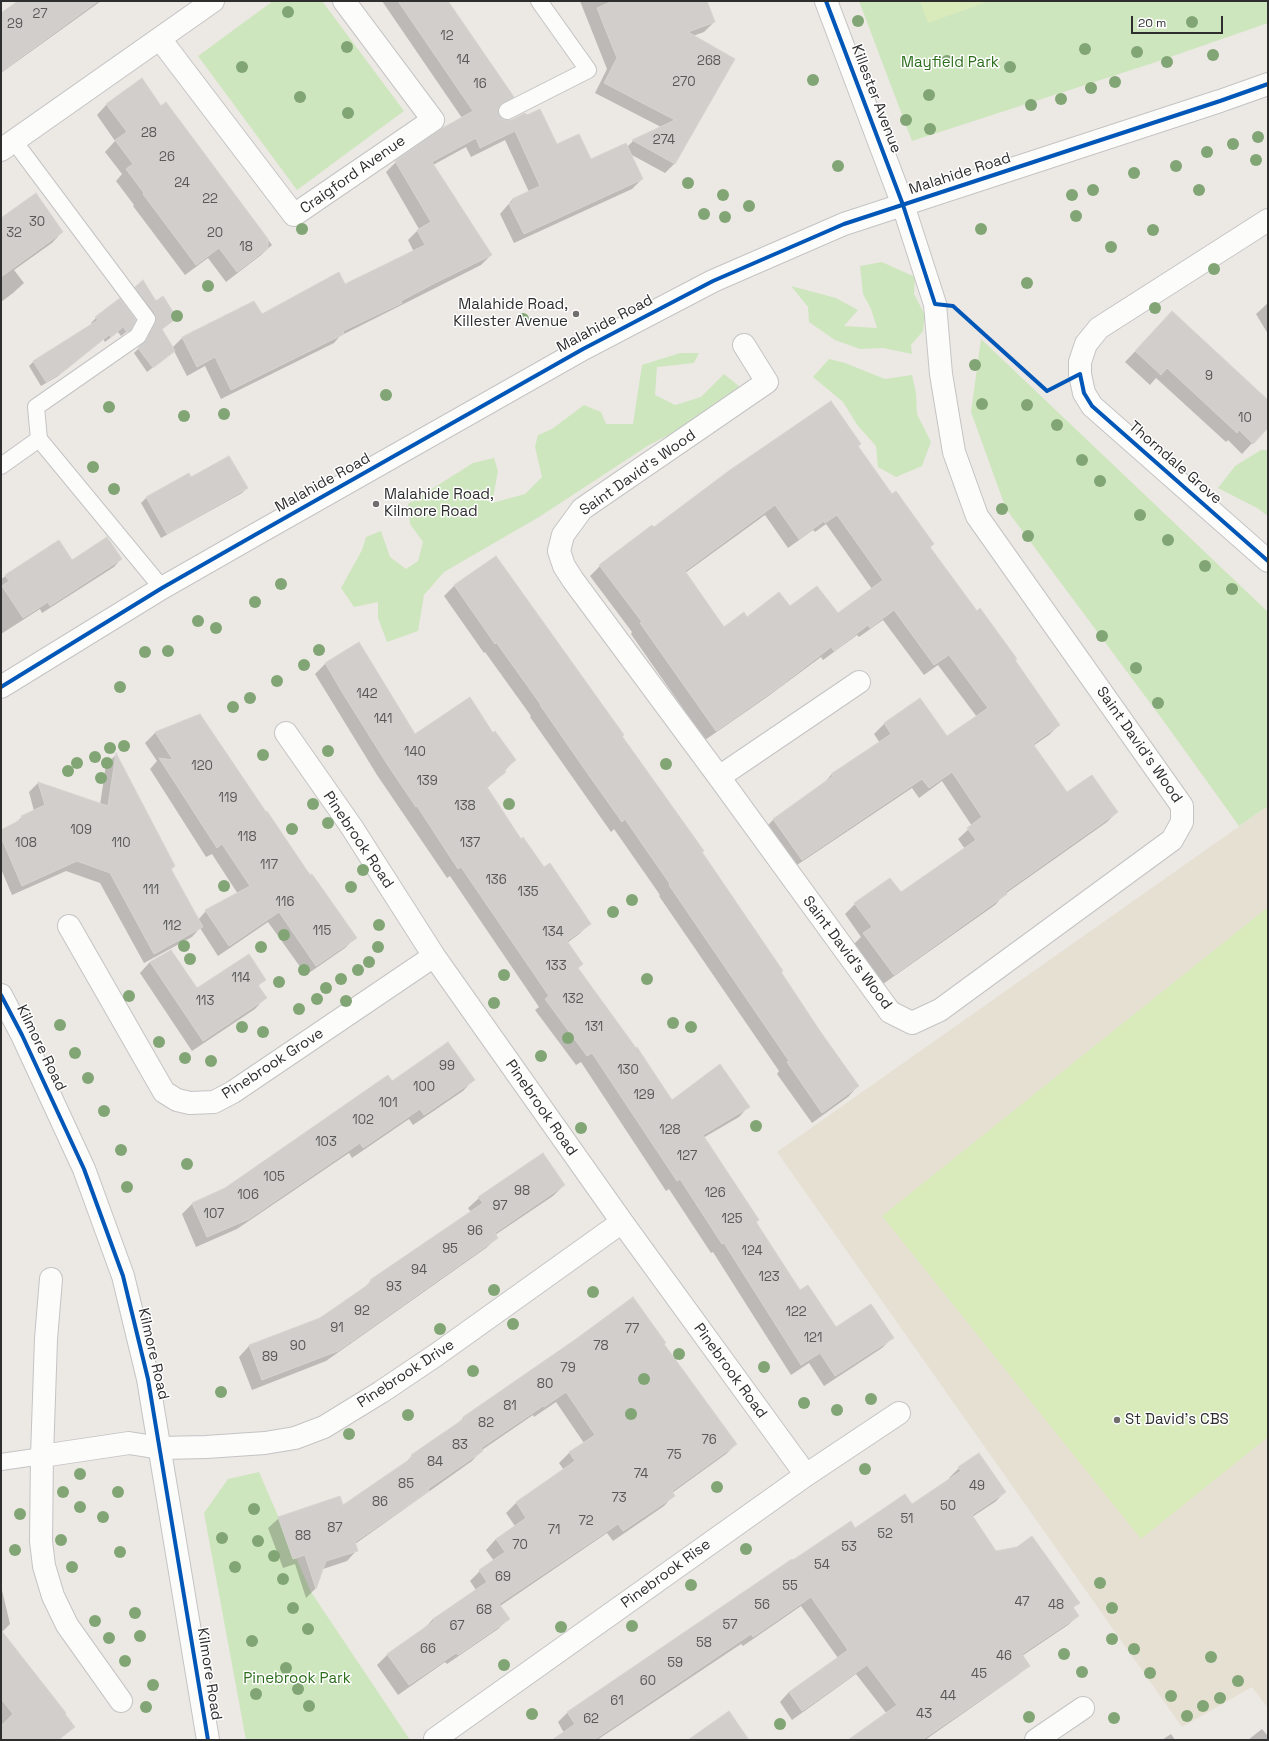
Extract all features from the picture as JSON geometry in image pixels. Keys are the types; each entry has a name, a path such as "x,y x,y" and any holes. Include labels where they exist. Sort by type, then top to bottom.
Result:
{"street":[{"name":"Craigford Avenue","path":"160,39 294,215 433,120 344,1"},
{"name":"Killester Avenue","path":"826,1 904,205"},
{"path":"8,145 160,39 207,3"},
{"name":"Malahide Road","path":"1,687 162,588 583,349 713,281 844,224 1268,84"},
{"name":"Saint David's Wood","path":"744,345 767,382 582,508 563,535 559,551 564,566 573,580 890,1012 912,1023 940,1010 1172,840 1182,822 1182,806 977,516 954,452 941,374 935,304 904,205"},
{"name":"Thorndale Grove","path":"1268,220 1099,328 1086,344 1080,362 1080,374 1084,393 1092,406 1268,561"},
{"path":"719,777 859,682"},
{"name":"Pinebrook Road","path":"286,733 351,826 434,956 622,1222 806,1475"},
{"name":"Pinebrook Grove","path":"69,926 164,1092 177,1100 190,1103 214,1102 233,1092 434,956"},
{"name":"Kilmore Road","path":"1,995 22,1035 84,1169 123,1276 148,1379 208,1740"},
{"name":"Pinebrook Drive","path":"42,1456 129,1443 160,1448 265,1443 295,1438 324,1427 436,1355 622,1222"},
{"path":"52,1279 46,1339 42,1456 41,1541 44,1566 53,1596 67,1625 121,1701"},
{"name":"Pinebrook Rise","path":"436,1739 806,1475 899,1413"},
{"path":"1036,1740 1083,1708"}],"lane":[{"path":"507,111 588,70 539,1"},
{"path":"8,145 147,319 138,336 36,407 40,439 162,588"},
{"path":"1,466 40,439"},
{"path":"1,1462 42,1456"}],"shaded area":[{"name":"St David's CBS","path":"1268,806 1268,1708 1252,1687 1182,1727 777,1152"}],"green space":[{"path":"273,1 322,1 404,111 297,190 198,56"},
{"name":"Mayfield Park","path":"859,1 1268,1 1268,23 1150,64 912,141"},
{"path":"920,1 990,1 928,23"},
{"path":"882,262 915,277 914,294 925,315 923,331 911,345 912,354 883,348 860,349 835,340 809,322 808,307 791,286 836,298 858,310 844,326 877,328 871,309 863,294 860,266"},
{"path":"981,339 1268,612 1268,806 1239,826 1165,723 1006,509 971,412"},
{"path":"680,353 699,353 694,363 657,367 655,395 675,405 701,397 724,374 740,387 713,412 649,445 539,517 444,572 424,595 418,631 387,642 378,618 378,602 354,607 341,588 362,550 366,537 381,531 390,557 406,569 418,561 423,542 410,524 408,504 473,463 494,458 498,471 492,503 525,494 542,477 535,447 538,435 552,429 584,405 601,412 606,424 633,424 642,365"},
{"path":"829,359 845,363 885,379 912,375 916,393 917,414 931,442 922,466 896,477 878,467 876,446 858,426 843,402 813,377"},
{"path":"1261,450 1268,450 1268,516 1257,508 1218,488 1235,466"},
{"path":"1268,907 1268,1437 1141,1539 882,1216"},
{"name":"Pinebrook Park","path":"259,1472 311,1592 410,1740 246,1740 204,1513 228,1479"}],"building":[{"path":"18,1 98,1 1,72 1,13"},
{"path":"398,1 448,1 514,97 499,106 498,111 502,119 511,120 525,113 527,115 540,109 557,144 579,134 591,159 626,143 643,179 524,234 509,204 513,202 512,199 540,186 515,131 480,148 476,138 432,162 492,255 401,301 402,303 343,331 344,334 231,390 215,357 197,367 182,337 254,301 262,314 339,272 345,284 425,245 417,230 431,222 395,161 441,129 473,111"},
{"path":"613,1 707,1 715,22 688,32 735,59 675,164 632,140 675,120 604,83 617,58 597,8"},
{"path":"142,78 161,106 166,102 268,239 268,248 237,272 219,248 196,265 126,169 133,164 115,140 127,132 106,104"},
{"path":"36,193 63,232 1,277 1,218"},
{"path":"143,280 156,301 163,296 177,318 162,329 175,351 153,368 138,348 146,340 156,319 155,313 135,287"},
{"path":"120,298 136,320 131,330 127,332 123,327 111,337 109,335 64,371 46,382 33,361 98,320 95,317"},
{"path":"1172,311 1268,400 1268,428 1253,444 1239,430 1237,433 1167,368 1161,375 1135,351"},
{"path":"831,401 861,444 858,446 892,494 896,491 934,544 930,547 977,611 980,608 1017,659 1015,660 1060,725 1033,744 1067,792 1092,775 1118,812 1005,892 1007,894 894,975 863,933 872,927 854,903 890,878 901,892 976,840 967,828 982,817 952,772 929,788 922,779 802,860 773,819 833,776 831,774 891,734 884,723 920,698 947,736 988,708 949,655 934,665 894,610 870,628 868,625 834,651 831,647 779,687 716,731 640,623 642,622 599,565 652,525 654,527 730,470","holes":["775,505 799,539 824,521 825,523 837,515 883,580 838,613 817,586 790,606 779,592 747,617 744,612 724,627 685,571"]},
{"path":"229,456 248,488 167,534 146,497 189,473 191,477"},
{"path":"107,537 122,559 50,606 48,602 23,618 2,586 9,581 5,575 59,540 72,560"},
{"path":"496,556 624,735 622,736 704,851 702,852 783,971 781,972 859,1086 822,1113 787,1062 789,1061 625,819 622,822 541,705 496,642 495,644 454,585"},
{"path":"359,642 415,734 470,697 493,733 495,731 516,760 504,769 506,772 487,787 521,839 523,837 544,867 550,863 591,924 567,941 583,964 578,968 636,1048 637,1047 672,1100 720,1064 750,1107 703,1135 759,1220 756,1222 800,1290 808,1285 836,1327 871,1304 894,1338 835,1376 820,1353 801,1365 724,1243 722,1244 680,1179 677,1181 592,1053 587,1056 545,999 549,996 461,867 458,869 417,806 416,807 387,764 342,692 325,663"},
{"path":"200,714 310,875 312,874 357,938 316,966 279,912 229,946 205,910 250,886 222,844 217,848 159,758 173,760 155,732"},
{"path":"116,753 175,866 171,869 203,927 154,954 110,873 77,861 22,886 1,837 1,830 22,819 21,816 45,805 38,782 108,806"},
{"path":"171,950 197,988 249,954 266,980 258,985 267,998 203,1041 150,962"},
{"path":"448,1042 475,1080 424,1115 420,1109 363,1148 360,1143 249,1219 207,1237 192,1203 225,1188 388,1075 392,1081"},
{"path":"543,1153 565,1185 495,1233 498,1238 338,1351 262,1380 249,1345 320,1318 372,1282 370,1280 483,1203 478,1197"},
{"path":"633,1297 666,1343 664,1344 737,1444 672,1491 675,1496 623,1531 618,1524 499,1604 510,1619 458,1655 456,1653 409,1685 387,1654 434,1621 433,1619 487,1582 479,1570 505,1552 496,1539 526,1518 516,1502 575,1461 569,1452 595,1435 566,1392 481,1448 483,1451 428,1489 429,1491 355,1542 358,1551 326,1561 316,1589 305,1555 293,1559 278,1517 340,1496 343,1505 413,1457 411,1455 465,1418 463,1417 576,1339"},
{"path":"979,1453 1006,1492 972,1515 996,1551 1017,1547 1032,1536 1080,1603 1073,1607 1079,1616 1022,1654 1030,1666 922,1740 848,1740 897,1705 867,1665 802,1711 789,1692 848,1650 811,1597 753,1637 751,1634 594,1740 552,1740 575,1724 567,1712 792,1559 793,1560 851,1521 855,1528 905,1494 912,1504 961,1471 958,1467"},
{"path":"1,1630 66,1713 65,1714 75,1727 58,1740 1,1740 1,1726 13,1714 1,1699"},
{"path":"729,1711 749,1740 688,1740"}],"cycle path":[{"path":"826,1 903,205 935,304 953,306 1047,391 1080,374 1084,393 1092,406 1268,561"},
{"path":"1,687 162,588 253,536 583,349 713,281 844,224 1268,84"},
{"path":"1,995 22,1035 84,1169 123,1276 148,1379 208,1740"}],"place":[{"name":"Malahide Road, Killester Avenue","path":"576,314"},
{"name":"Malahide Road, Kilmore Road","path":"376,504"},
{"name":"St David's CBS","path":"1117,1420"}]}
